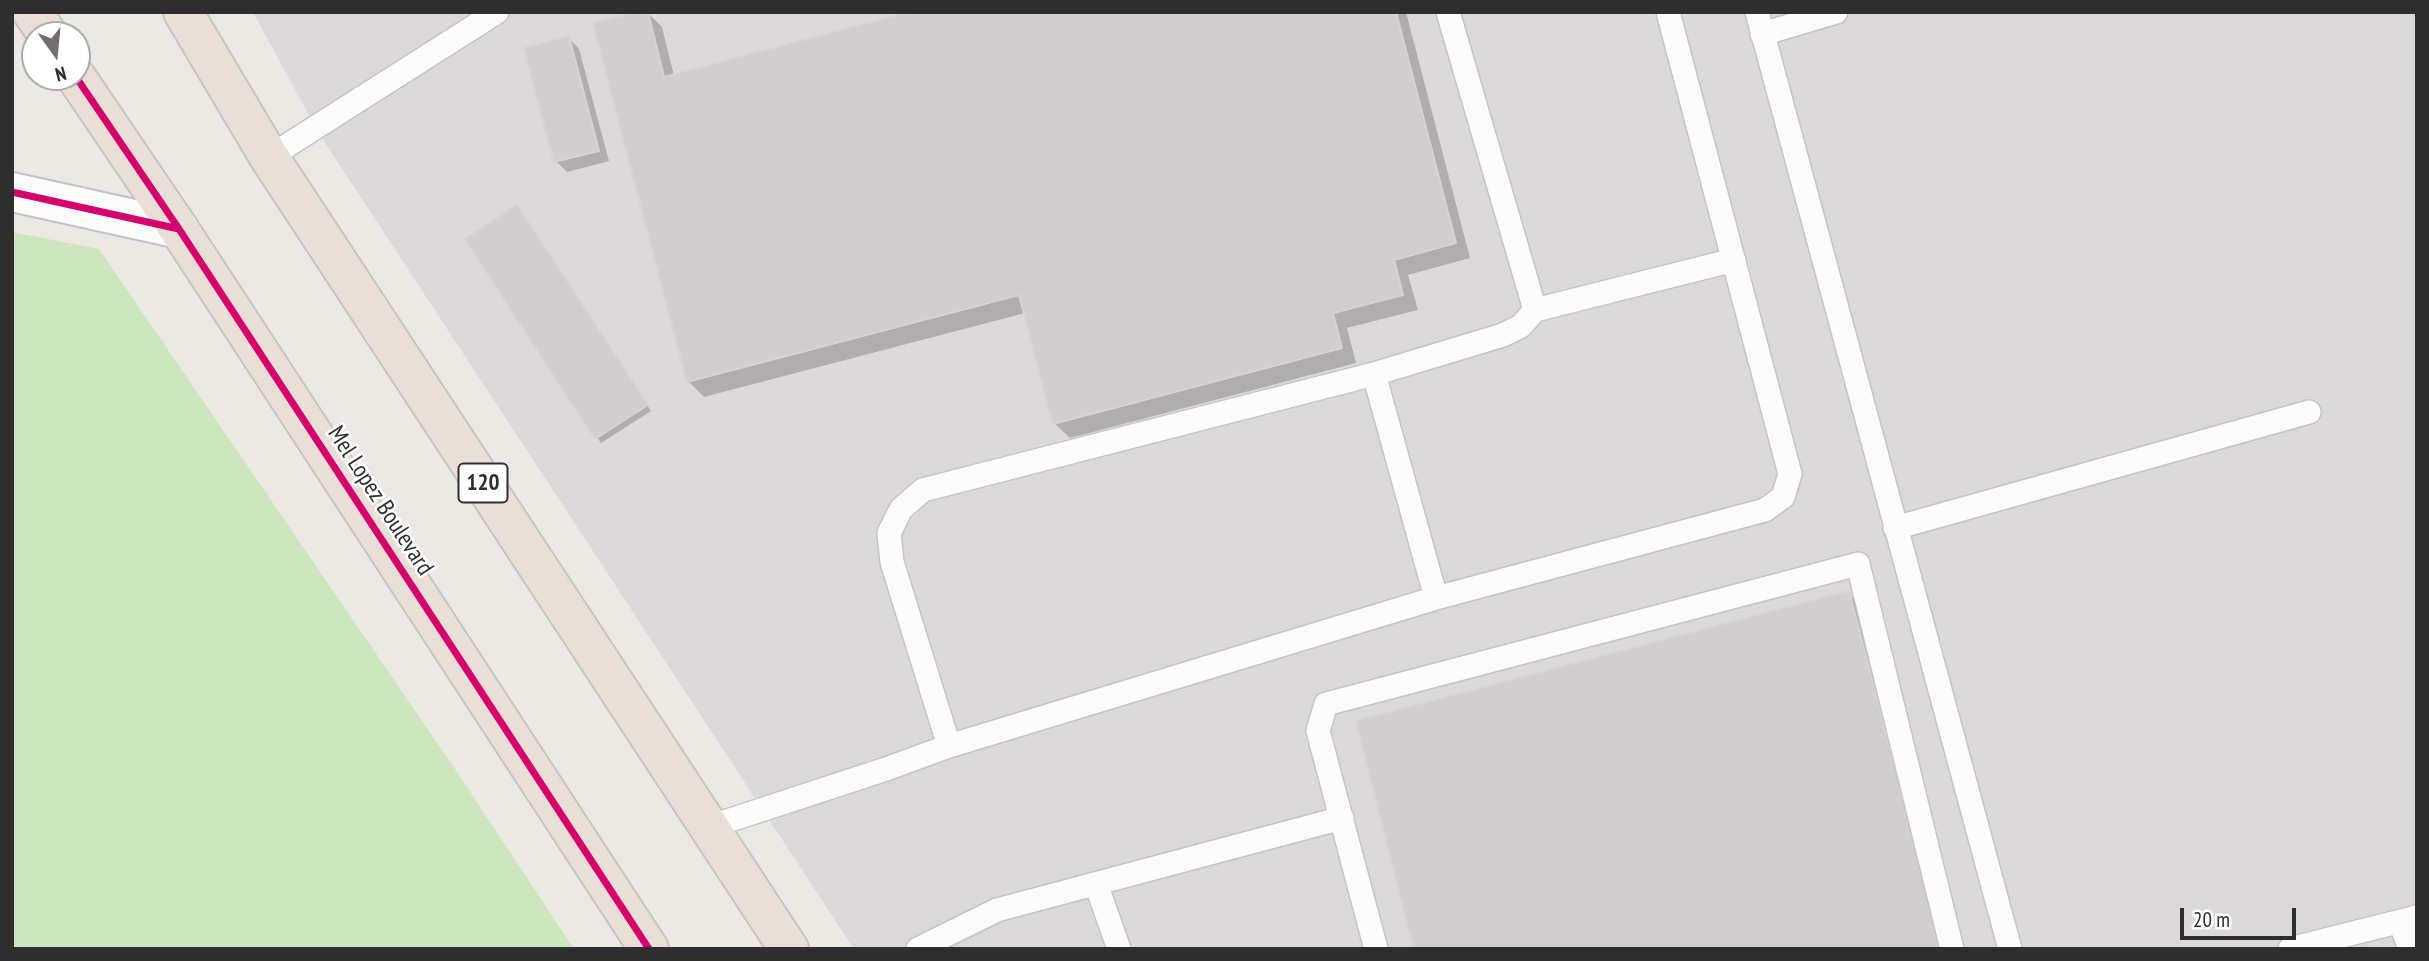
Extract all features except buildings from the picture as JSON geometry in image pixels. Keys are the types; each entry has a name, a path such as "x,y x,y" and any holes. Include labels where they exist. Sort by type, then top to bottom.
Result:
{"highway":[{"name":"120","path":"183,12 269,157 789,949"},
{"name":"Mel Lopez Boulevard","path":"85,91 179,229 649,949"}],"street":[{"path":"12,192 179,229"}],"lane":[{"path":"269,157 497,12"},
{"path":"1448,12 1535,310"},
{"path":"709,827 949,746 1436,598 1765,510 1783,497 1790,474 1668,12"},
{"path":"1836,12 1760,23 2010,949"},
{"path":"949,746 892,562 889,533 901,509 923,490 1374,374 1503,335 1521,326 1535,310 1734,260"},
{"path":"1374,374 1436,598"},
{"path":"1895,528 2309,412"},
{"path":"1376,949 1318,731 1326,704 1858,564 1952,949"},
{"path":"918,949 997,910 1342,818"},
{"path":"1096,884 1119,949"},
{"path":"2290,949 2408,919 2410,949"}],"shaded area":[{"path":"253,12 2417,12 2417,949 854,949 318,132"}],"green space":[{"path":"12,232 99,249 457,772 574,949 12,949"}],"cycle path":[{"path":"85,91 179,229 649,949"},
{"path":"12,192 179,229"}]}
